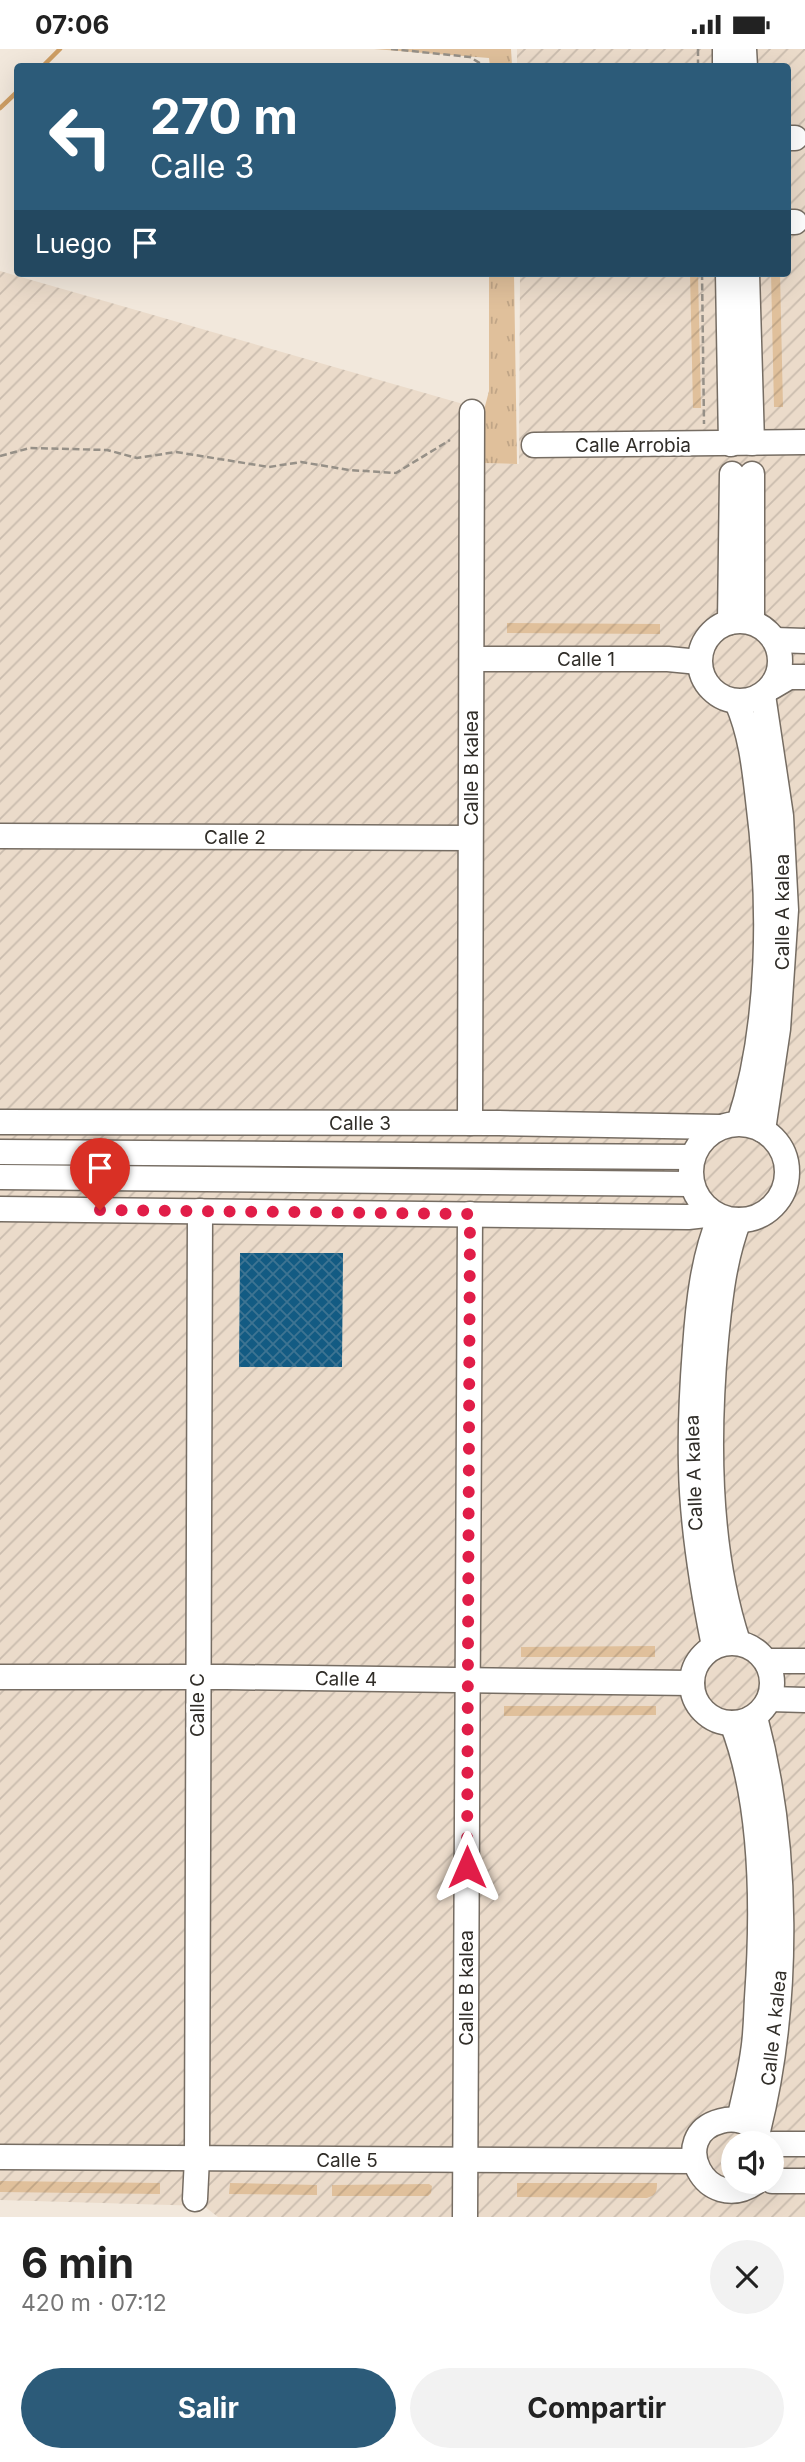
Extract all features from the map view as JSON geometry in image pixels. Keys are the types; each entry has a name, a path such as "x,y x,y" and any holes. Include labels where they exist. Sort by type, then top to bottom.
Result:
{"street":[{"path":"728,277 741,443"},
{"path":"741,443 747,277"},
{"name":"Calle B kalea","path":"470,1123 472,412"},
{"name":"Calle Arrobia","path":"534,445 805,442"},
{"path":"741,622 742,474"},
{"path":"767,691 778,676 780,652 775,640 761,626 741,622 718,627 708,636 699,661 707,684 725,699 750,701 767,691 789,677 805,677"},
{"path":"775,640 805,641"},
{"name":"Calle 1","path":"472,659 699,661"},
{"name":"Calle A kalea","path":"763,1130 778,1030 786,910 781,817 767,691"},
{"name":"Calle A kalea","path":"729,1125 748,1092 761,1007 766,910 761,824 754,767 748,727 737,702"},
{"name":"Calle 2","path":"0,836 470,838"},
{"name":"Calle 3","path":"0,1122 729,1125"},
{"path":"0,1209 725,1217 762,1215 773,1206 795,1170 773,1137 763,1130 729,1125 708,1134 692,1157 691,1184 696,1196 704,1207 725,1217"},
{"name":"Calle 3","path":"0,1152 692,1157"},
{"path":"0,1177 691,1184"},
{"name":"Calle C","path":"195,2199 200,1211"},
{"name":"Calle B kalea","path":"465,2217 470,1214"},
{"name":"Calle A kalea","path":"725,1217 732,1237 721,1290 712,1389 712,1497 728,1613 726,1644"},
{"path":"752,1713 773,1686 772,1673 760,1652 726,1644 698,1661 692,1683 694,1695 699,1706 719,1721 752,1713 805,1700"},
{"path":"767,1661 805,1661"},
{"name":"Calle 4","path":"0,1677 692,1683"},
{"name":"Calle A kalea","path":"752,1713 743,1751 757,1853 760,1920 761,1949 753,2051 759,2131"},
{"path":"721,2191 705,2182 698,2173 694,2161 698,2138 716,2122 727,2119 751,2131"},
{"path":"784,2140 805,2144"},
{"name":"Calle 5","path":"0,2157 694,2161"},
{"path":"784,2181 805,2181"}],"path":[{"path":"391,49 470,57 479,63"},
{"path":"702,277 704,426"},
{"path":"0,456 30,448 107,450 137,458 176,452 270,467 302,462 349,470 396,473 450,440"}],"shaded area":[{"path":"517,49 805,49 805,2217 218,2217 204,2206 0,2200 0,271 484,410 484,463 519,464 520,277 791,277 791,63 517,63"}],"green space":[{"path":"374,49 511,49 512,63 490,63 489,58"},
{"path":"489,277 514,277 517,464 484,463 484,410 489,391"},
{"path":"690,277 698,277 701,408 693,408"},
{"path":"771,277 780,277 783,407 774,407"},
{"path":"507,623 660,624 660,634 507,633"},
{"path":"236,1164 492,1165 492,1174 236,1172"},
{"path":"505,1165 664,1167 664,1174 505,1173"},
{"path":"655,1646 655,1657 521,1657 521,1647"},
{"path":"504,1706 656,1706 656,1715 504,1716"},
{"path":"0,2181 160,2183 160,2194 0,2192"},
{"path":"230,2183 317,2185 317,2195 229,2194"},
{"path":"517,2183 657,2183 657,2189 647,2198 517,2197"},
{"path":"332,2185 432,2186 428,2196 332,2196"}],"building":[{"path":"240,1253 343,1253 342,1367 239,1367"}],"waterway":[{"path":"46,63 60,49"},
{"path":"0,108 14,95"}],"route":[{"path":"100,1210 470,1214 467,1867"}]}
